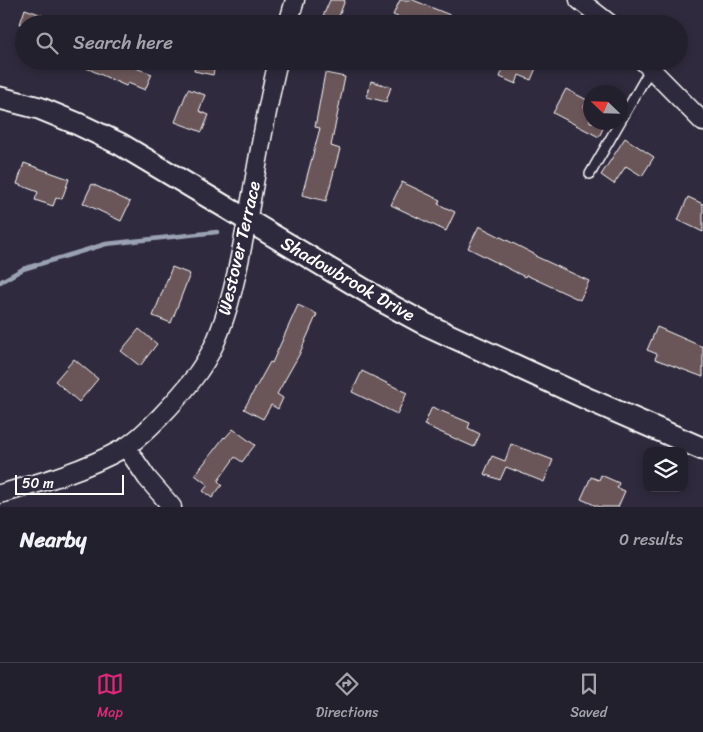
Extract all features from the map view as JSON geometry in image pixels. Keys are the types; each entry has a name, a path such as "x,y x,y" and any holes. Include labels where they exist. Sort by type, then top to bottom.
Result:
{"street":[{"path":"291,15 295,0"},
{"path":"580,0 599,15"},
{"name":"Westover Terrace","path":"0,494 84,468 126,447 148,429 177,400 198,373 215,344 226,315 239,265 270,92 276,70"},
{"path":"652,70 703,122"},
{"name":"Shadowbrook Drive","path":"0,98 39,108 120,144 386,303 441,332 703,449"},
{"path":"126,447 147,478 172,507"}],"lane":[{"path":"628,105 645,70"},
{"path":"590,174 615,130"}],"building":[{"path":"330,0 345,0 339,15 324,15"},
{"path":"400,0 413,0 450,15 393,15"},
{"path":"25,9 42,15 23,15"},
{"path":"91,70 141,70 152,74 145,90 128,83 126,86"},
{"path":"194,70 214,70 213,75"},
{"path":"503,70 535,70 531,80 519,75 516,84 500,77"},
{"path":"325,73 345,77 331,146 340,149 326,201 302,195 320,128 315,127"},
{"path":"371,81 391,87 386,102 367,97"},
{"path":"188,89 205,95 199,111 209,115 202,132 175,122"},
{"path":"566,89 583,98 583,129 553,113"},
{"path":"586,130 602,130 599,137"},
{"path":"625,138 654,157 642,176 626,166 614,184 601,175"},
{"path":"24,163 69,179 62,199 56,198 53,206 35,200 38,192 17,184"},
{"path":"402,182 440,200 438,204 455,212 446,231 391,205"},
{"path":"92,184 130,202 121,221 83,203"},
{"path":"688,197 703,204 703,232 678,220"},
{"path":"479,226 535,256 589,281 580,300 526,275 525,277 468,248"},
{"path":"172,267 190,274 171,323 153,316"},
{"path":"298,305 317,314 299,355 277,394 283,398 278,409 271,405 263,419 244,409 270,362 272,363"},
{"path":"657,327 703,347 703,377 655,359 657,354 647,350"},
{"path":"139,329 157,344 140,366 121,351"},
{"path":"74,359 98,379 79,402 55,381"},
{"path":"362,371 407,393 397,414 352,392"},
{"path":"432,407 470,423 468,428 480,434 474,447 424,425"},
{"path":"233,429 255,445 242,462 235,457 218,481 222,485 212,498 203,491 208,485 195,475 224,437"},
{"path":"511,444 553,460 544,482 506,467 500,480 484,474 492,456 505,461"},
{"path":"601,475 619,483 617,488 625,491 618,507 599,507 581,499 591,477 599,480"}],"waterway":[{"path":"0,282 23,269 106,244 217,232"}]}
